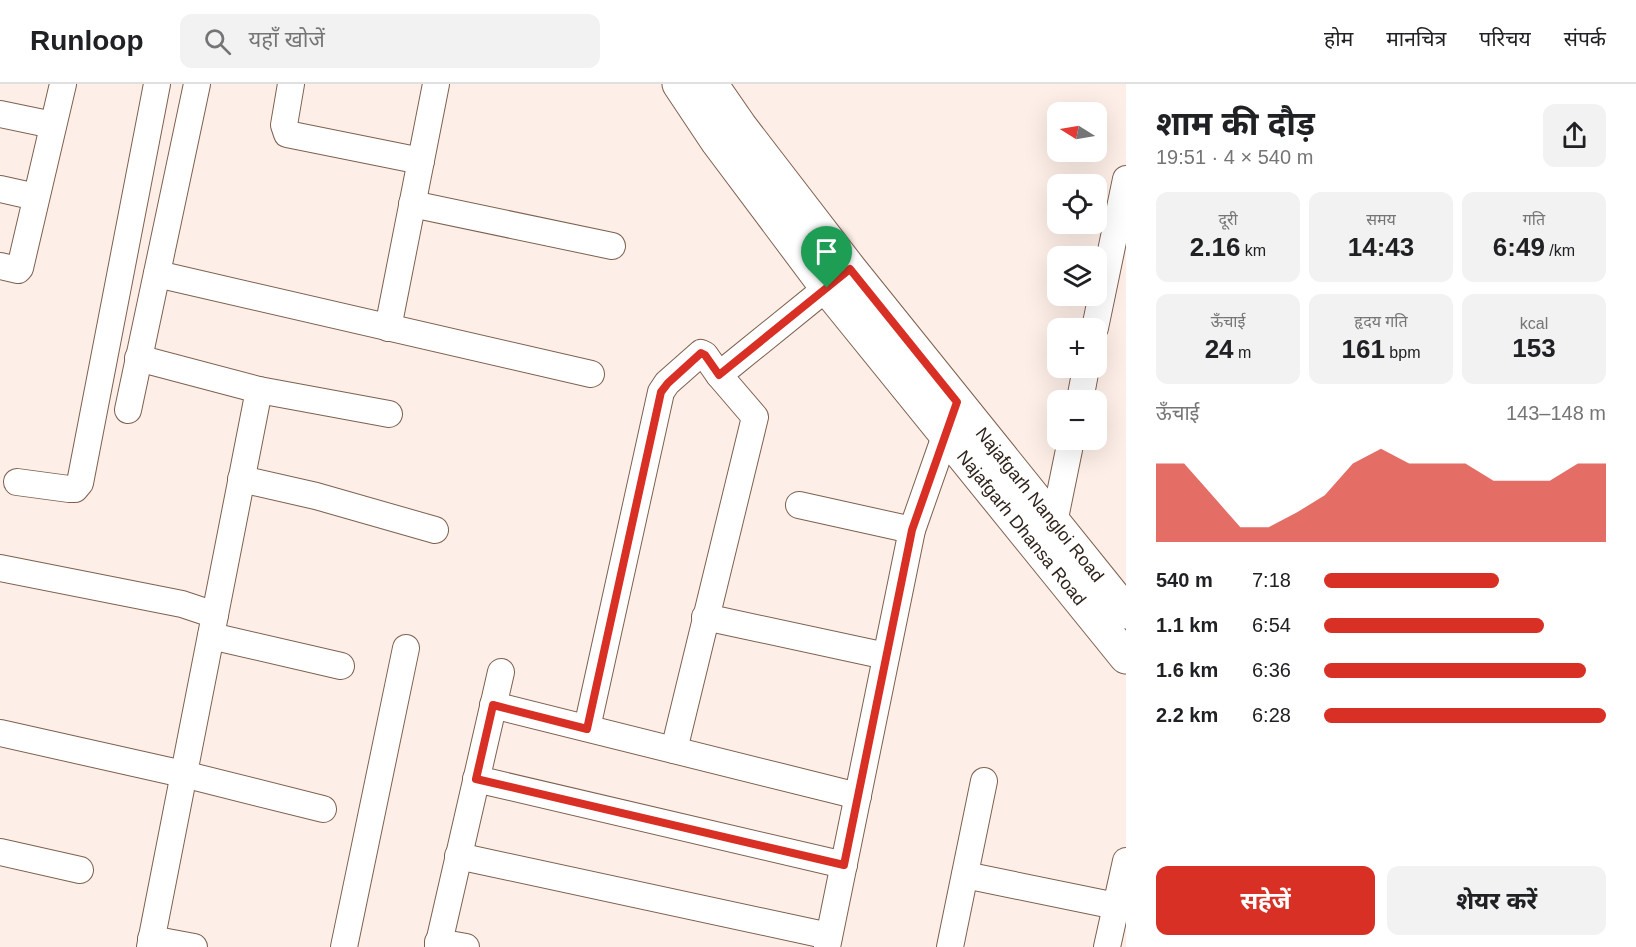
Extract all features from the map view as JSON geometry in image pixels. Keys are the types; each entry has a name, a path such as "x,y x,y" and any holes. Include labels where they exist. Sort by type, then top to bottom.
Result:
{"main road":[{"name":"Najafgarh Dhansa Road","path":"679,84 717,141 838,279 945,435 1126,657"},
{"name":"Najafgarh Nangloi Road","path":"711,84 838,279 957,402 1126,612"}],"street":[{"path":"0,266 18,270 20,268 63,84"},
{"path":"17,482 69,489 75,489 80,483 157,84"},
{"path":"128,410 197,84"},
{"path":"291,84 284,125 287,134 421,161"},
{"path":"388,328 436,84"},
{"path":"0,114 53,125"},
{"path":"1097,318 1126,179"},
{"path":"0,189 36,197"},
{"path":"412,204 612,246"},
{"path":"157,274 591,374"},
{"path":"719,375 838,279"},
{"path":"587,729 661,392 701,353 705,355 754,417 674,750"},
{"path":"138,358 259,390 389,414"},
{"path":"194,947 150,943 259,390"},
{"path":"459,856 828,942 912,530 957,402"},
{"path":"1054,523 1069,450"},
{"path":"241,479 316,496 435,530"},
{"path":"799,505 912,530"},
{"path":"0,568 172,602 213,625 341,666"},
{"path":"705,617 886,656"},
{"path":"344,947 406,648"},
{"path":"466,947 438,944 501,672"},
{"path":"493,705 858,796"},
{"path":"0,733 183,774 323,809"},
{"path":"476,779 844,865"},
{"path":"950,947 984,781"},
{"path":"0,852 80,870"},
{"path":"1107,947 1126,861"},
{"path":"965,875 1116,906"}],"route":[{"path":"850,269 957,402 912,530 844,865 476,779 493,705 587,729 661,392 701,353 705,355 719,375 827,288 850,269"}]}
